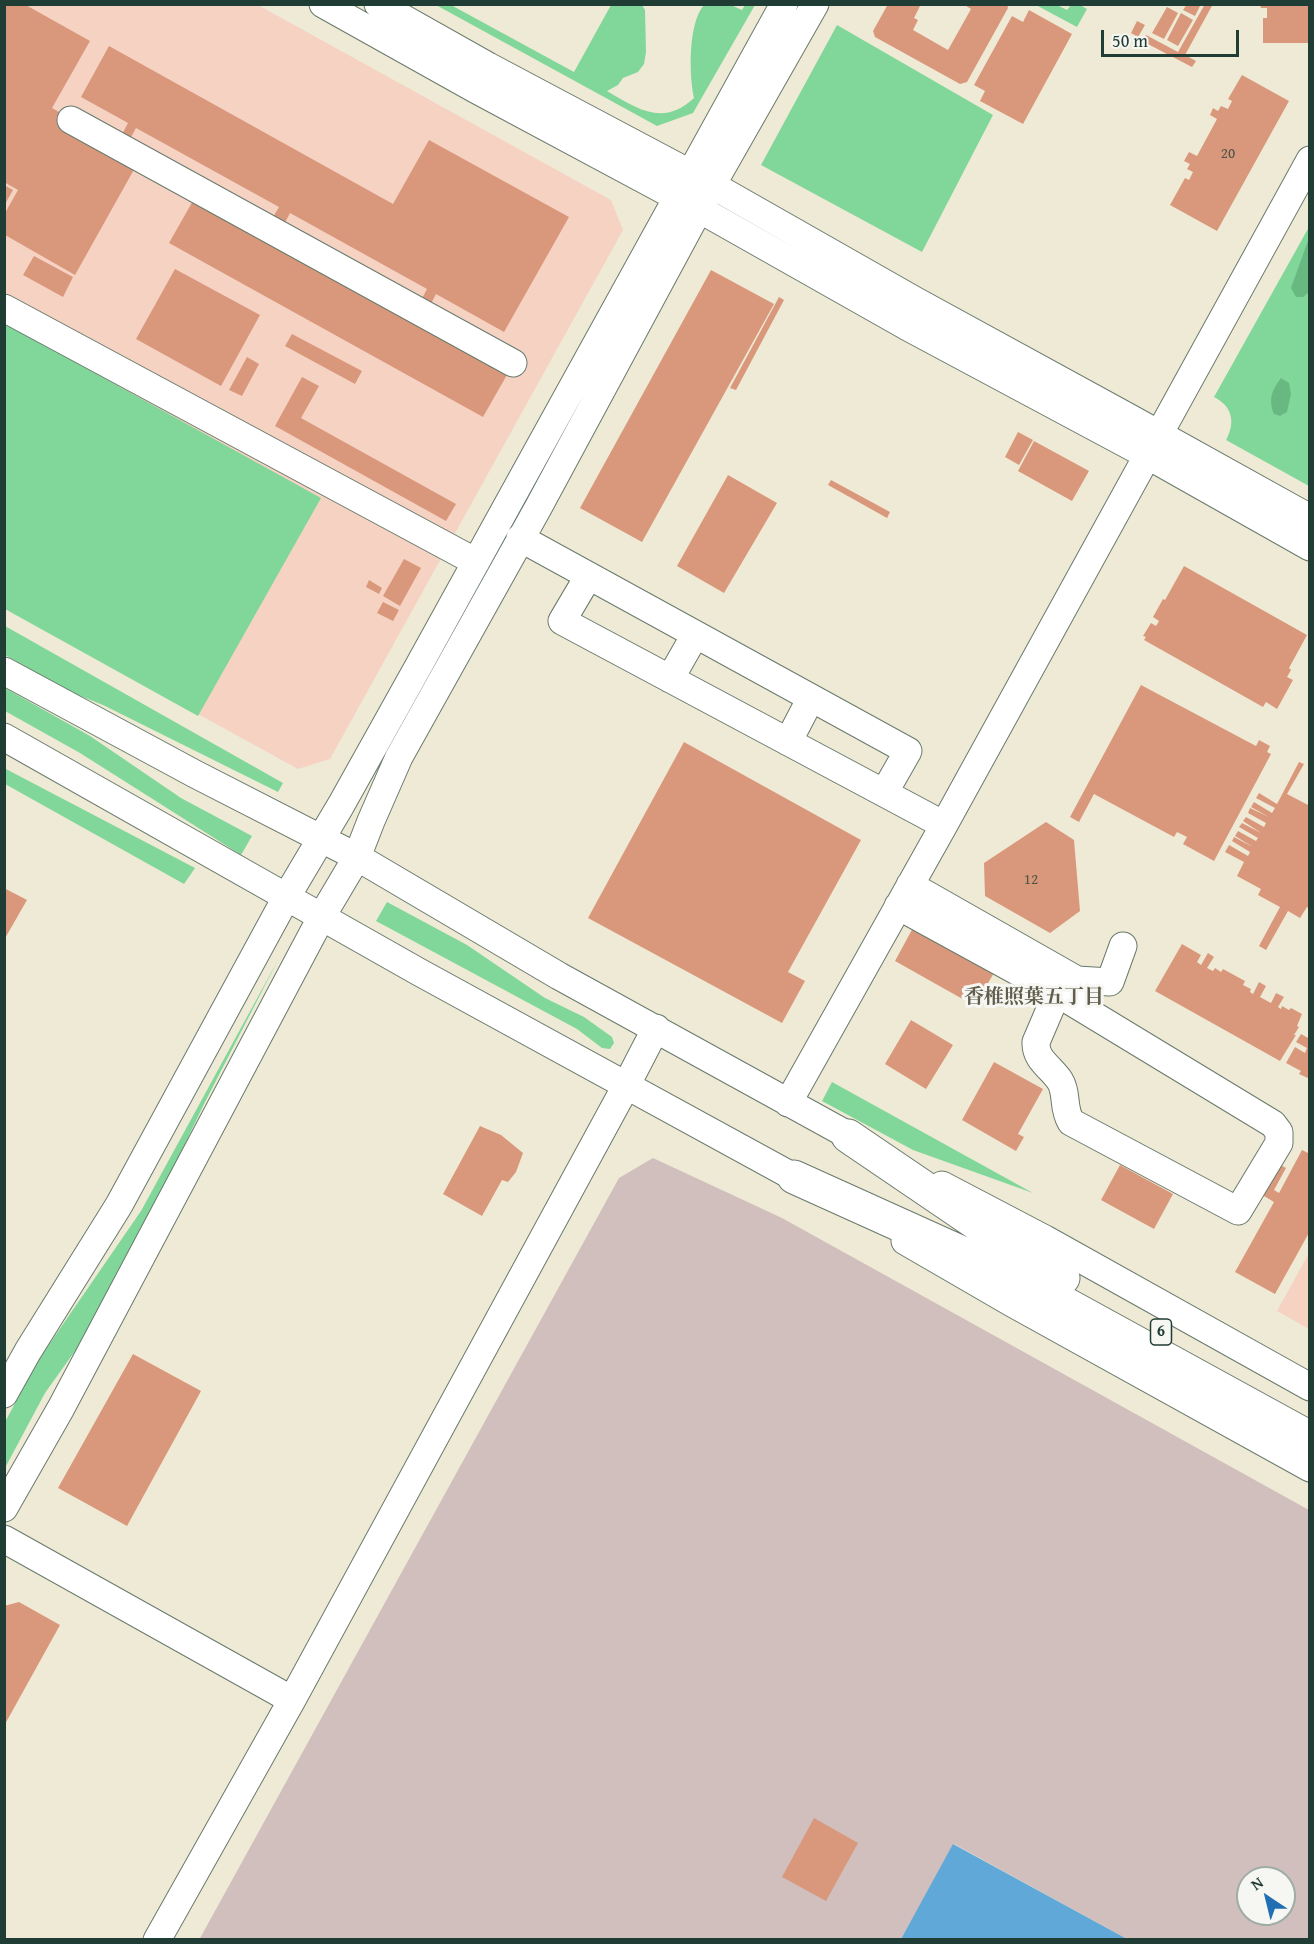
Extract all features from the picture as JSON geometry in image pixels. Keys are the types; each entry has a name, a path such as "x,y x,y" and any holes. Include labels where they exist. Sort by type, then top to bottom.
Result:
{"highway":[{"path":"848,1136 1025,1270"},
{"path":"794,1177 1025,1270"},
{"name":"6","path":"1025,1270 1301,1413"}],"street":[{"path":"323,4 475,89 688,203 916,332 1310,518"},
{"path":"378,4 488,66 701,180 906,296 1153,444 1310,547"},
{"path":"701,180 784,4"},
{"path":"4,1394 28,1351 119,1205 287,896 347,795 476,562 701,180 814,4"},
{"path":"71,120 513,363"},
{"path":"788,1103 944,825 1310,160"},
{"path":"4,1508 67,1397 322,916 357,857 399,757 520,538 688,203"},
{"path":"4,309 476,562"},
{"path":"520,538 908,751 884,793"},
{"path":"588,576 562,621 944,825"},
{"path":"670,679 695,635"},
{"path":"4,671 195,774 357,857 559,976 848,1136 1045,1239 1301,1413"},
{"path":"788,742 811,698"},
{"path":"4,737 419,972 794,1177 1012,1303 1310,1468"},
{"path":"904,896 1067,987 1273,1124 1279,1132 1279,1143 1238,1211 1071,1122 1065,1113 1064,1090 1061,1082 1038,1055 1036,1049 1036,1042 1067,987"},
{"path":"157,1940 292,1700 656,1028"},
{"path":"4,1539 292,1700"}],"shaded area":[{"path":"5,5 258,5 611,200 623,230 330,759 298,769 5,608"},
{"path":"653,1158 782,1218 1309,1510 1309,1939 1127,1939 954,1844 901,1939 199,1940 619,1178"},
{"path":"1309,1253 1309,1329 1277,1311"}],"green space":[{"path":"436,5 451,5 574,72 611,5 642,5 645,10 644,64 638,72 623,78 618,85 607,91 640,109 661,113 672,112 683,107 694,98 691,76 692,36 704,5 731,5 742,10 745,5 755,5 693,113 657,126"},
{"path":"1036,5 1057,5 1067,10 1071,5 1080,5 1087,9 1077,27"},
{"path":"837,25 993,115 922,252 761,165"},
{"path":"1309,227 1309,486 1226,440 1231,427 1230,415 1225,405 1214,397"},
{"path":"1309,238 1309,292 1303,297 1296,297 1291,288"},
{"path":"4,323 321,498 198,716 5,609"},
{"path":"1281,378 1289,383 1291,394 1287,412 1280,416 1274,414 1271,399"},
{"path":"5,626 283,783 278,792 103,705 68,691 5,655"},
{"path":"5,688 90,736 181,798 252,836 241,855 80,753 5,711"},
{"path":"4,768 195,868 184,884 5,784"},
{"path":"387,902 467,945 545,998 584,1017 612,1037 614,1043 610,1049 602,1048 577,1029 376,921"},
{"path":"278,960 204,1104 150,1217 85,1337 45,1393 5,1468 5,1422 39,1359 141,1211"},
{"path":"832,1082 1033,1193 913,1150 822,1101"}],"water":[{"path":"953,1844 1127,1939 901,1939"}],"building":[{"path":"4,4 24,4 90,41 52,108 117,144 128,123 81,97 109,46 393,204 429,140 569,217 504,332 436,294 424,317 512,366 483,417 169,243 194,199 136,166 75,275 5,235 5,213 18,190 4,182","holes":["136,128 279,207 266,229 124,150","290,213 427,289 416,310 279,234"]},
{"path":"888,4 921,4 914,18 918,20 913,30 948,50 971,9 963,4 1007,4 1008,8 967,82 960,84 875,37 873,31"},
{"path":"1187,4 1201,4 1195,16 1183,10"},
{"path":"1205,4 1213,4 1185,55 1196,61 1192,67 1142,41 1146,35 1178,52"},
{"path":"1260,4 1310,4 1310,43 1263,43 1263,18 1267,18 1267,8 1261,8"},
{"path":"1167,7 1178,13 1164,39 1152,33"},
{"path":"1029,10 1072,34 1023,124 980,101 985,91 974,85 1012,16 1023,22"},
{"path":"1181,13 1193,20 1178,46 1167,40"},
{"path":"1137,21 1145,25 1138,37 1131,33"},
{"path":"1242,75 1289,101 1217,231 1170,205 1185,178 1189,180 1193,172 1187,169 1190,164 1184,161 1189,152 1197,156 1217,119 1210,115 1213,108 1218,111 1221,106 1228,109 1232,101 1228,99"},
{"path":"4,185 13,190 4,206"},
{"path":"34,256 73,277 63,297 23,275"},
{"path":"175,269 260,315 221,386 136,339"},
{"path":"711,270 774,304 642,542 580,508"},
{"path":"779,297 784,300 736,390 730,388"},
{"path":"292,334 362,371 355,384 285,346"},
{"path":"247,357 259,364 242,396 229,390"},
{"path":"302,377 319,386 301,418 456,504 446,521 275,426"},
{"path":"1018,432 1033,440 1019,465 1005,457"},
{"path":"1034,441 1089,471 1072,501 1018,471"},
{"path":"728,475 777,503 724,593 677,566"},
{"path":"831,480 890,512 887,518 828,485"},
{"path":"404,559 421,568 400,606 383,596"},
{"path":"1184,566 1307,635 1289,668 1291,670 1287,677 1293,680 1277,709 1266,702 1263,707 1144,640 1146,637 1143,636 1151,623 1156,626 1159,621 1153,617"},
{"path":"369,580 382,588 379,594 366,587"},
{"path":"383,602 399,610 393,621 377,613"},
{"path":"1141,685 1256,746 1259,740 1270,746 1267,752 1271,754 1214,861 1183,844 1187,837 1177,832 1174,837 1094,794 1079,822 1070,817"},
{"path":"684,742 861,840 788,972 805,981 782,1023 588,918"},
{"path":"1299,762 1304,764 1287,794 1310,806 1310,909 1307,907 1300,918 1288,911 1266,950 1259,946 1280,907 1258,895 1261,889 1237,876 1244,862 1225,852 1229,845 1248,856 1250,852 1232,841 1234,837 1253,847 1235,836 1238,831 1256,841 1258,838 1239,827 1242,823 1261,833 1243,821 1246,817 1264,827 1266,823 1248,813 1250,808 1269,817 1251,807 1254,802 1272,813 1275,808 1256,798 1259,793 1277,804"},
{"path":"1046,822 1074,840 1080,911 1050,933 985,896 984,863"},
{"path":"4,888 27,900 4,940"},
{"path":"914,926 995,971 975,1006 895,961"},
{"path":"1182,944 1201,955 1197,962 1201,965 1208,953 1214,957 1207,968 1213,971 1215,968 1221,972 1223,969 1245,981 1243,985 1251,989 1250,992 1253,994 1259,982 1266,986 1260,997 1271,1003 1276,993 1284,997 1278,1007 1281,1009 1282,1006 1289,1010 1291,1008 1302,1014 1297,1026 1299,1027 1294,1035 1296,1035 1280,1061 1155,991"},
{"path":"911,1020 953,1045 926,1089 885,1064"},
{"path":"1301,1034 1310,1039 1310,1079 1299,1074 1301,1071 1286,1063 1295,1047 1305,1053 1307,1048 1296,1042"},
{"path":"994,1062 1043,1089 1018,1134 1024,1137 1016,1151 962,1120"},
{"path":"480,1126 501,1135 523,1153 516,1172 508,1182 502,1180 482,1216 443,1194"},
{"path":"1302,1150 1310,1154 1310,1231 1275,1294 1235,1272 1274,1202 1259,1193 1279,1164 1286,1168 1274,1190 1279,1193"},
{"path":"1120,1165 1173,1194 1154,1229 1101,1200"},
{"path":"133,1354 201,1391 127,1526 58,1488"},
{"path":"19,1602 60,1625 4,1726 4,1606"},
{"path":"814,1818 858,1843 826,1901 782,1877"}],"district":[{"name":"香椎照葉五丁目","path":"1034,998"}]}
